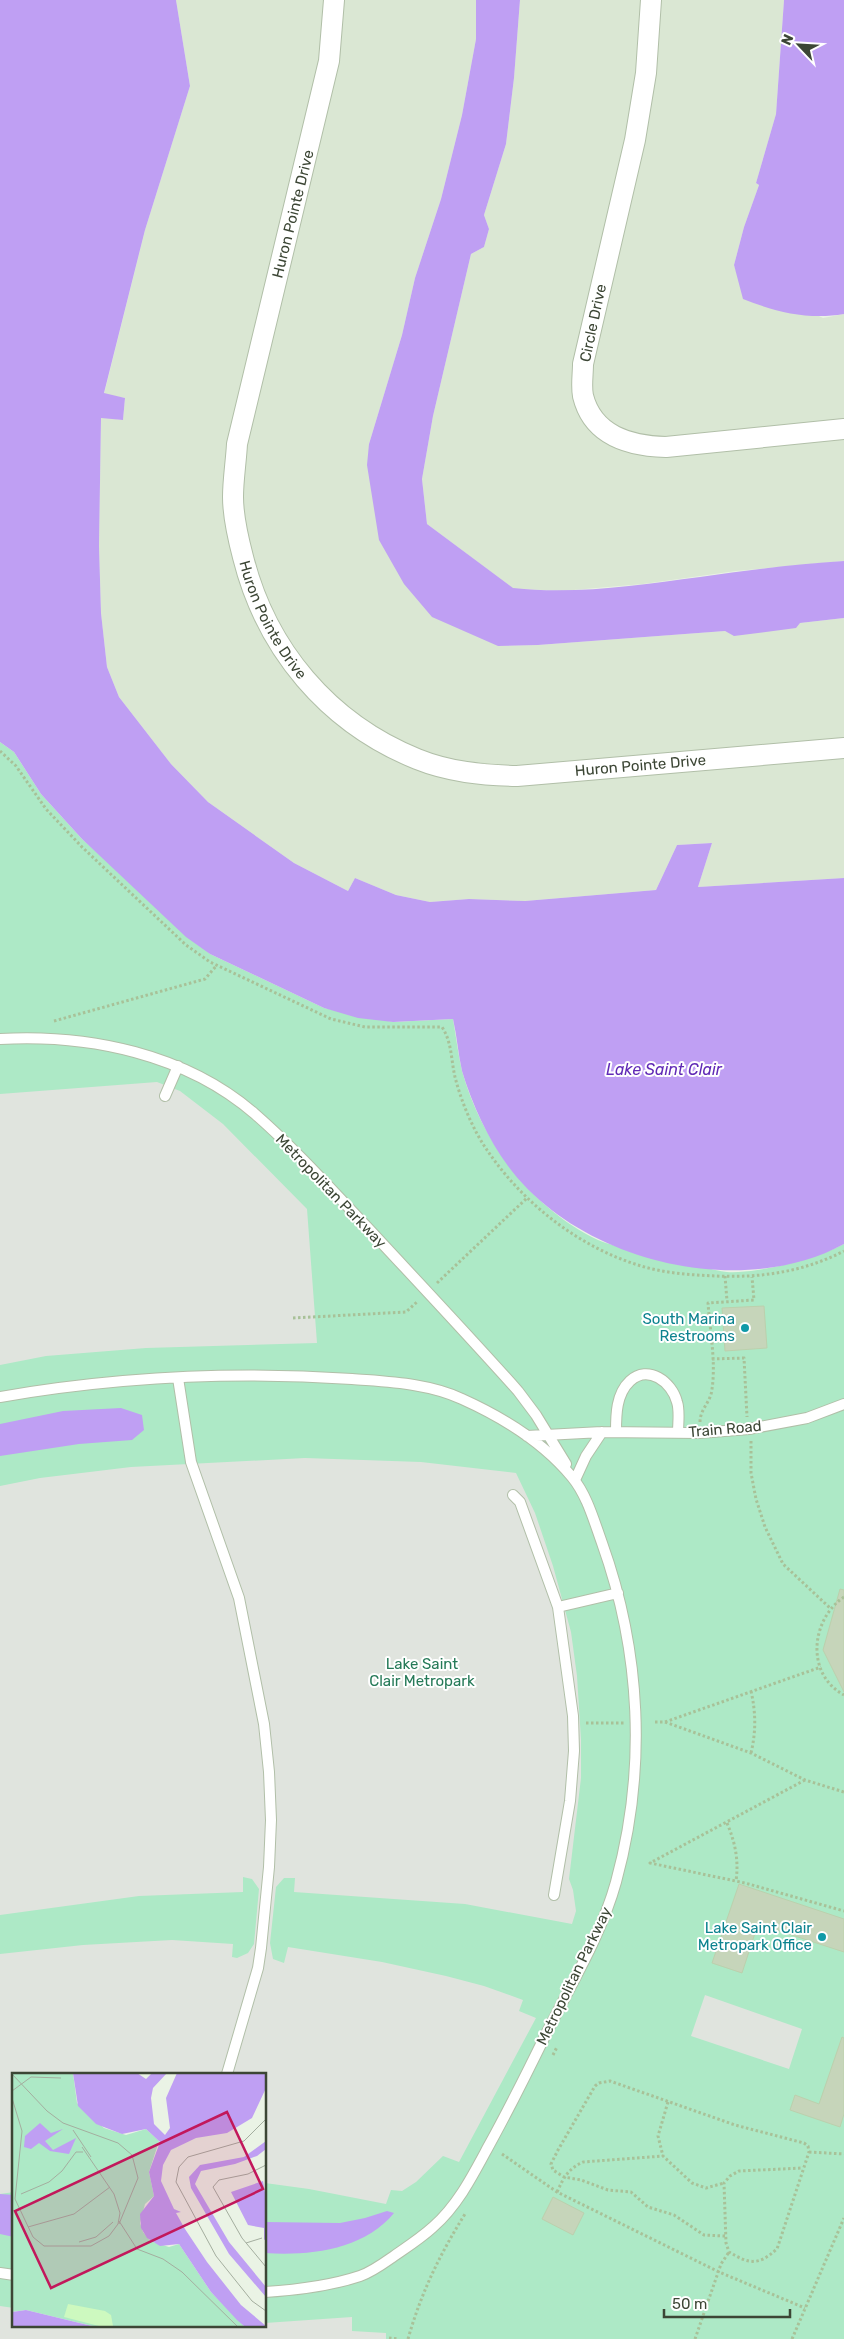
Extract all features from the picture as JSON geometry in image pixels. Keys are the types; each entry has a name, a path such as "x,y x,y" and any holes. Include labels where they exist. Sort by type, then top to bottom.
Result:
{"street":[{"name":"Huron Pointe Drive","path":"334,0 329,61 237,444 233,498 238,539 248,577 261,612 274,639 316,691 355,724 416,758 482,775 517,776 844,748"},
{"name":"Circle Drive","path":"651,0 646,73 635,140 583,364 583,395 592,417 605,431 621,440 641,446 666,448 844,429"}],"lane":[{"name":"Metropolitan Parkway","path":"0,1039 32,1037 87,1042 139,1052 178,1066 220,1089 254,1114 284,1142 467,1334 518,1391 549,1436 582,1492 602,1543 618,1593 632,1667 637,1722 632,1799 616,1882 594,1941 471,2180 434,2226 410,2246 364,2275 308,2288 266,2292"},
{"path":"165,1096 178,1066"},
{"path":"616,1432 616,1410 622,1394 630,1381 644,1374 663,1380 673,1392 678,1409 678,1432"},
{"path":"0,1397 54,1388 178,1378 312,1376 392,1382 426,1388 458,1397 499,1418 557,1460 576,1480 586,1456 602,1432"},
{"path":"178,1378 191,1462 241,1606 262,1714 269,1772 269,1867 261,1948 258,1968 227,2073"},
{"name":"Train Road","path":"526,1436 602,1432 700,1433 749,1430 797,1420 844,1404"},
{"path":"513,1495 520,1502 558,1607 569,1683 574,1751 567,1825 554,1895"},
{"path":"558,1607 618,1593"}],"path":[{"path":"0,751 16,766 46,809 82,847 186,945 217,965 331,1019 365,1027 442,1027 448,1036 455,1077 462,1098 486,1150 519,1191 549,1217 574,1234 614,1256 638,1265 692,1275 752,1277 791,1272 844,1251"},
{"path":"54,1021 204,979 217,965"},
{"path":"725,1276 727,1301"},
{"path":"700,1433 700,1413 712,1393 712,1359 708,1303 754,1300 752,1277"},
{"path":"712,1359 744,1358 748,1419"},
{"path":"750,1438 752,1444 751,1473 765,1527 783,1564 830,1608"},
{"path":"844,1596 830,1608 818,1634 816,1648 821,1667 827,1679 844,1695"},
{"path":"655,1722 665,1722 821,1667"},
{"path":"751,1691 755,1718 755,1736 751,1753"},
{"path":"665,1722 751,1753 805,1780 844,1792"},
{"path":"586,1723 624,1723"},
{"path":"805,1780 650,1863 736,1881 844,1911"},
{"path":"727,1823 734,1840 737,1855 736,1881"},
{"path":"725,2236 704,2235 674,2215 648,2207 630,2192 608,2190 581,2180 564,2177 553,2170 551,2164 591,2091 600,2083 610,2081 735,2125 804,2143 808,2146 809,2152 776,2249 765,2259 752,2262 728,2252"},
{"path":"668,2102 658,2136 663,2156 692,2183 706,2188 724,2183 730,2176 739,2171 803,2168"},
{"path":"809,2152 844,2154"},
{"path":"502,2154 557,2192 719,2272 805,2308"},
{"path":"557,2192 564,2177 572,2167 583,2162 663,2156"},
{"path":"695,2339 728,2252 725,2236 724,2183"},
{"path":"792,2339 844,2218"},
{"path":"389,2338 399,2339"}],"shaded area":[{"path":"176,0 476,0 476,39 462,115 441,199 415,278 402,335 369,444 498,646 538,645 725,631 734,635 800,623 844,618 844,878 698,887 712,843 677,845 656,890 525,901 469,899 430,902 396,895 355,878 348,891 294,863 208,802 171,764 119,697 107,667 101,613 99,546 101,417 123,420 125,398 104,394 145,230 190,86"},
{"path":"520,0 784,0 776,114 756,183 759,185 744,227 734,265 738,277 823,318 844,314 844,561 736,571 643,584 562,591 514,589 427,524 422,479 433,416 471,254 484,247 489,229 484,215 506,144 514,78"},
{"path":"157,1082 180,1091 223,1124 307,1209 317,1343 146,1348 46,1356 0,1365 0,1094"},
{"path":"305,1458 421,1462 516,1473 535,1513 553,1566 571,1632 577,1676 581,1778 569,1879 573,1890 576,1911 572,1924 465,1904 294,1892 295,1878 284,1878 276,1887 270,1943 273,1959 284,1963 288,1947 382,1962 446,1976 484,1986 523,2000 519,2011 536,2018 459,2162 443,2156 416,2182 402,2191 391,2190 386,2204 309,2189 266,2183 266,2073 12,2073 12,2192 0,2194 0,1954 83,1945 172,1940 233,1944 232,1957 237,1958 248,1953 254,1944 259,1889 252,1879 243,1877 243,1892 139,1896 0,1915 0,1486 40,1478 131,1467"},
{"path":"705,1995 802,2029 789,2069 691,2036"},
{"path":"0,2306 12,2308 12,2326 266,2326 266,2323 352,2317 352,2331 386,2333 386,2339 0,2339"}],"green space":[{"name":"Lake Saint Clair Metropark","path":"0,742 14,752 41,794 82,839 210,954 324,1008 393,1022 453,1019 462,1071 482,1123 496,1147 512,1170 531,1191 551,1210 574,1226 598,1240 615,1246 727,1272 771,1268 819,1255 844,1244 844,2339 0,2339"}],"water":[{"name":"Lake Saint Clair","path":"0,0 176,0 190,86 145,230 104,393 125,398 123,420 101,418 99,546 101,613 107,667 119,697 171,764 208,802 294,863 348,891 355,878 396,895 430,902 469,899 525,901 656,890 677,845 712,843 698,887 844,878 844,1244 803,1261 757,1269 710,1269 663,1262 618,1247 575,1226 538,1199 508,1166 494,1144 481,1121 462,1071 453,1019 393,1022 358,1018 324,1008 210,954 186,937 82,839 41,794 14,752 0,742"},
{"path":"476,0 520,0 514,78 506,144 484,215 489,229 484,247 471,254 433,416 422,479 427,524 513,588 583,590 844,561 844,618 800,623 796,628 734,636 725,631 538,645 498,646 432,617 404,584 379,540 367,465 369,444 402,335 415,278 441,199 462,115 476,39"},
{"path":"784,0 844,0 844,314 818,316 792,314 743,299 734,265 744,227 759,185 756,183 776,114"},
{"path":"121,1408 142,1415 144,1430 132,1440 79,1444 0,1456 0,1424 63,1411"},
{"path":"0,2194 12,2195 12,2237 0,2234"},
{"path":"387,2211 394,2213 382,2225 352,2243 335,2248 300,2253 266,2253 266,2222 340,2223"}],"building":[{"name":"South Marina Restrooms","path":"764,1306 767,1348 725,1351 722,1308"},
{"path":"840,1589 844,1590 844,1692 823,1650"},
{"name":"Lake Saint Clair Metropark Office","path":"739,1884 844,1919 844,1952 758,1924 742,1973 712,1963"},
{"path":"842,2037 844,2038 844,2114 840,2127 790,2110 795,2095 819,2104"},
{"path":"553,2197 584,2213 573,2235 542,2219"}],"place":[{"name":"South Marina Restrooms","path":"745,1328"},
{"name":"Lake Saint Clair Metropark Office","path":"822,1937"}]}
